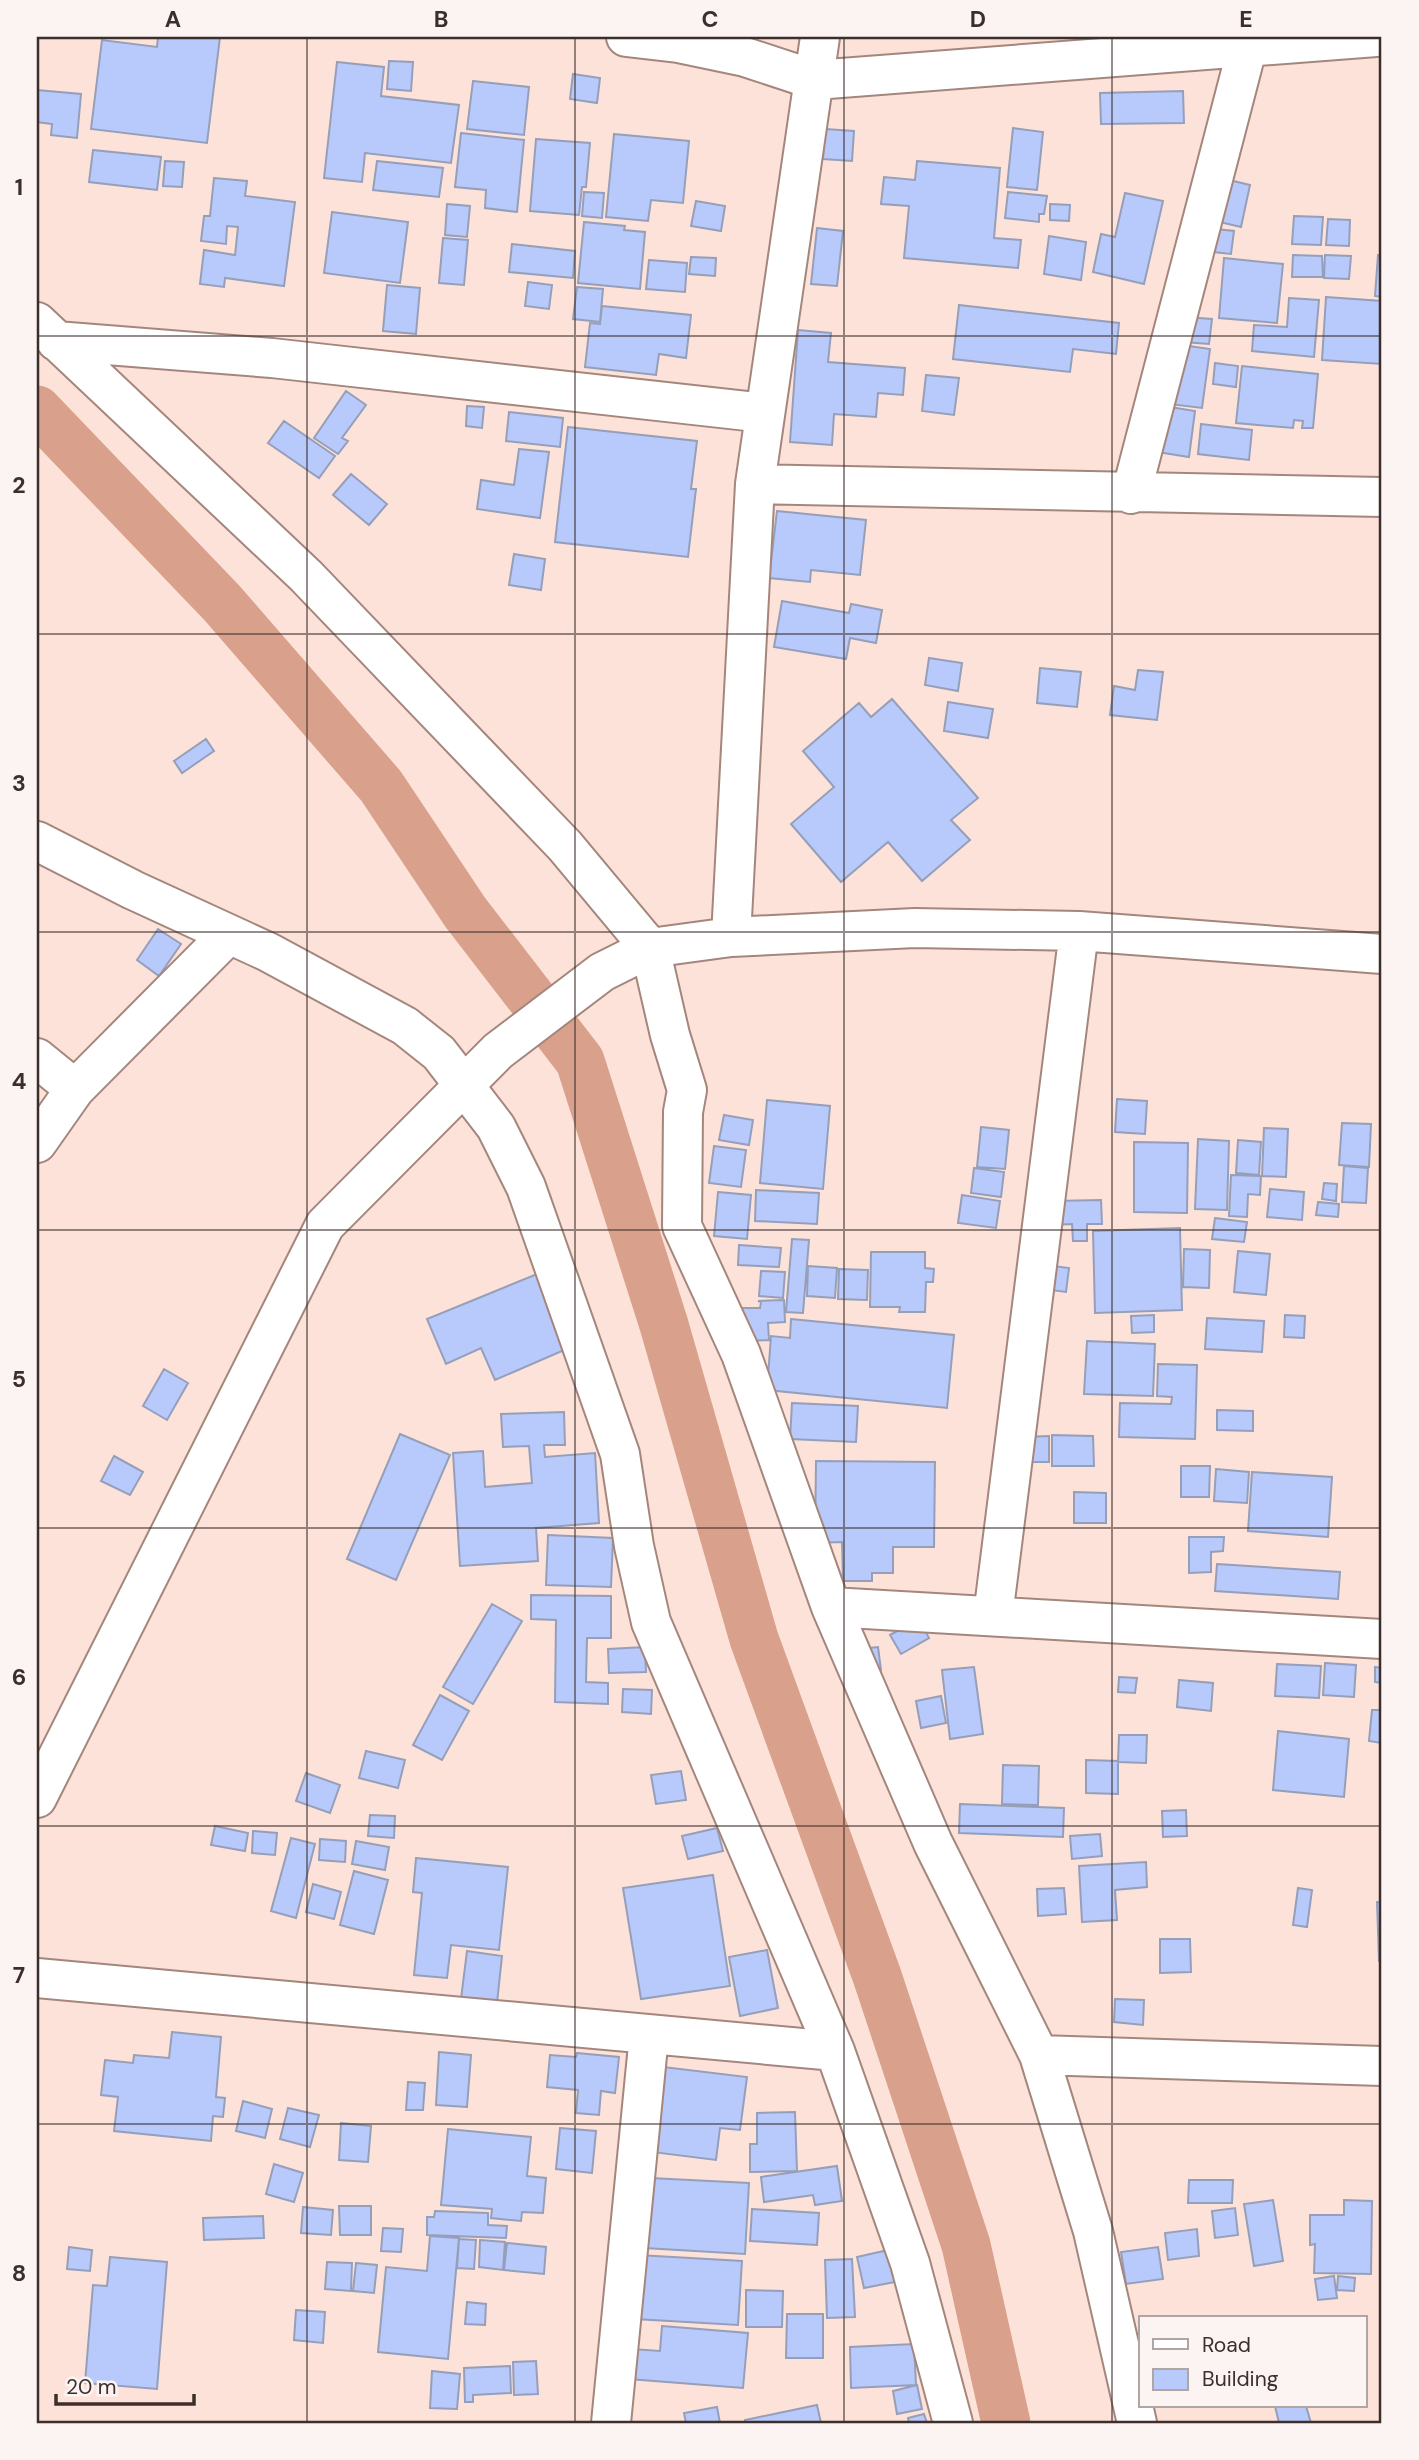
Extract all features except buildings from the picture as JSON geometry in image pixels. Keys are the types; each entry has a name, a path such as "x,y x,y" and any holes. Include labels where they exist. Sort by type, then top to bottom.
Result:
{"street":[{"path":"626,37 678,43 745,57 815,79 1249,41 1376,37"},
{"path":"731,937 755,484 820,37"},
{"path":"1131,494 1249,41"},
{"path":"47,331 765,413"},
{"path":"47,331 316,586 565,846 650,948 670,1035 687,1090 683,1112 682,1226 741,1354 831,1607 933,1843 1039,2055 1093,2231 1137,2423"},
{"path":"755,484 1131,494 1382,497"},
{"path":"37,841 268,952 405,1026 439,1053 496,1127 526,1187 620,1454 634,1546 651,1622 835,2051 910,2263 953,2423"},
{"path":"37,1798 325,1225 498,1051 602,972 650,948 731,937 915,928 1079,931 1382,954"},
{"path":"993,1616 1079,931"},
{"path":"37,1143 75,1089 228,935"},
{"path":"37,1058 75,1089"},
{"path":"831,1607 1382,1639"},
{"path":"37,1978 835,2051"},
{"path":"611,2423 649,2035"},
{"path":"1039,2055 1382,2066"}],"waterway":[{"path":"37,410 222,603 381,786 465,912 580,1061 664,1325 754,1639 877,1976 966,2245 1006,2423"}]}
